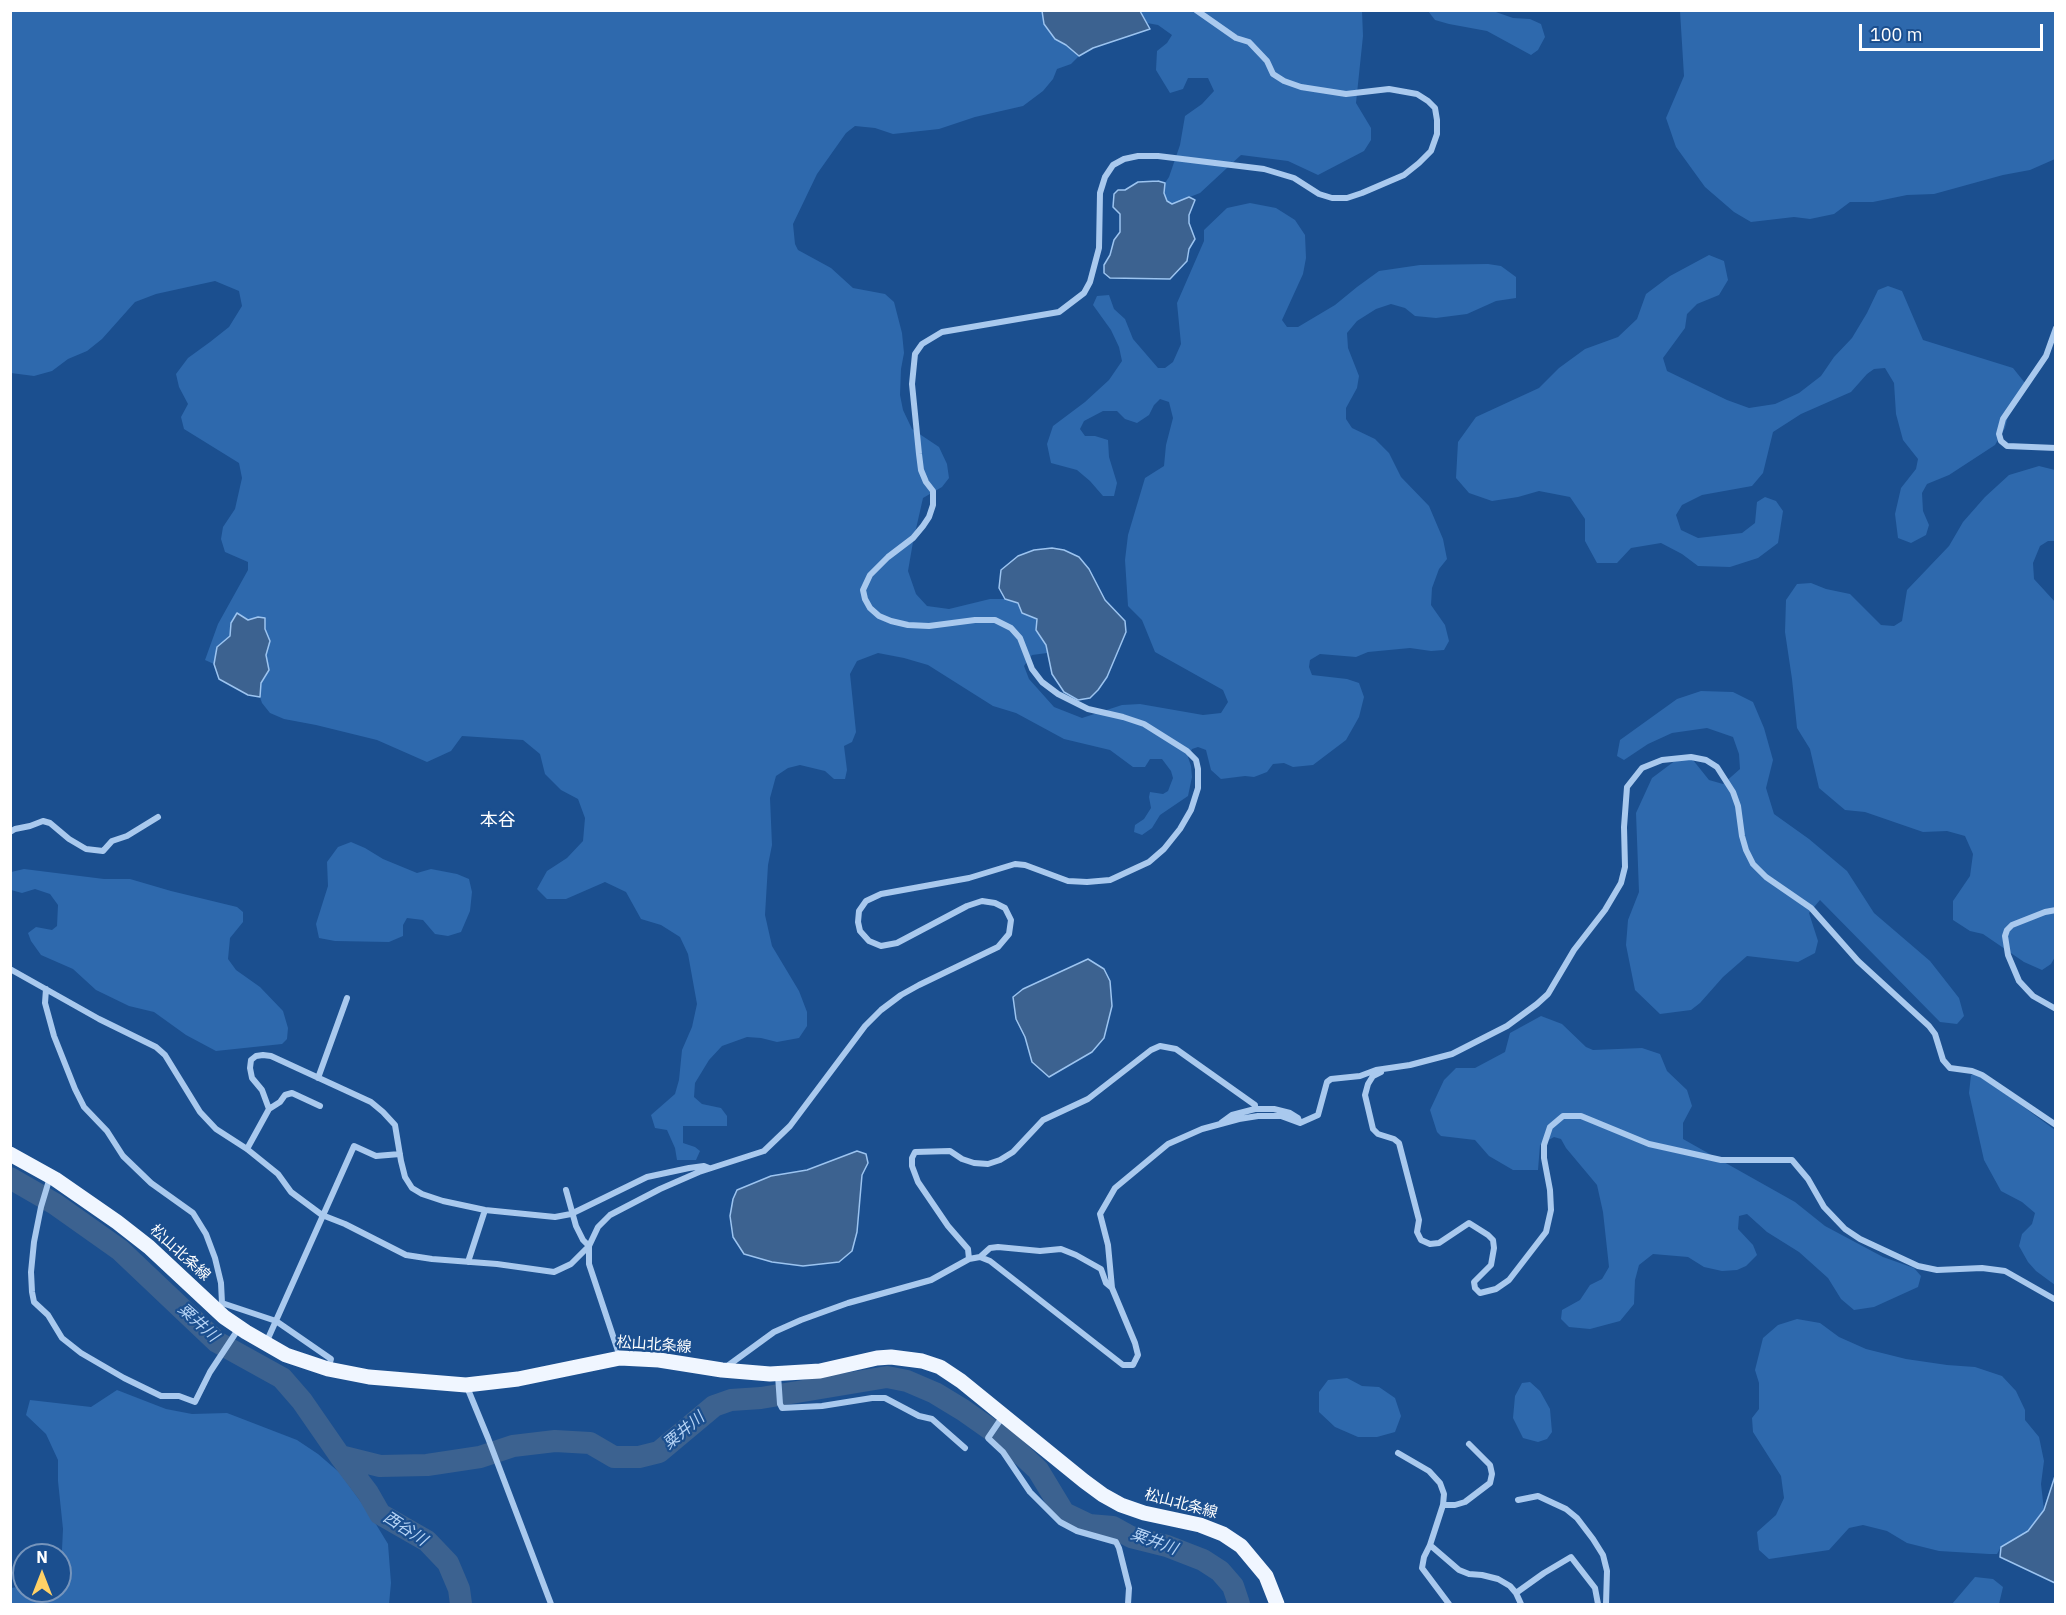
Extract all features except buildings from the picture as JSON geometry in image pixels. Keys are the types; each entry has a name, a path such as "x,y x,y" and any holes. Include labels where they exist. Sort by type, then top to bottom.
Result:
{"main road":[{"name":"松山北条線","path":"10,1154 48,1181 89,1202 141,1241 219,1306 237,1331 286,1355 328,1369 369,1377 466,1385 518,1379 620,1358 659,1360 778,1380 877,1359 906,1358 940,1368 961,1381 1000,1420 1121,1505 1144,1513 1200,1525 1223,1534 1241,1546 1266,1576 1277,1605"}],"street":[{"path":"620,1358 589,1264 590,1246 598,1227 610,1215 655,1191 710,1168 764,1150 790,1126 864,1026 881,1010 919,985 998,947 1010,934 1011,920 1005,908 995,903 982,901 967,906 897,943 881,946 869,941 860,931 859,911 866,901 881,894 969,878 1015,864 1025,865 1068,881 1110,880 1149,862 1164,849 1191,810 1198,788 1196,760 1187,751 1144,724 1088,709 1058,694 1042,682 1032,669 1020,638 1011,628 995,620 975,620 929,626 891,621 879,616 870,608 864,599 863,590 870,575 888,556 918,532 929,517 933,504 933,491 921,470 919,454 912,384 915,354 922,344 942,332 1059,312 1084,293 1090,282 1099,248 1100,193 1104,177 1113,165 1124,159 1138,156 1158,156 1264,169 1294,178 1319,194 1332,198 1347,198 1404,175 1431,151 1437,134 1435,108 1418,94 1389,89 1346,94 1301,87 1284,81 1273,74 1267,61 1250,42 1236,38 1196,10"},
{"path":"2055,328 2046,356 2003,419 1999,434 2001,441 2007,446 2055,448"},
{"path":"722,1370 774,1332 848,1303 931,1280 969,1258 980,1257 990,1261 1123,1365 1133,1365 1138,1355 1136,1343 1112,1288 1108,1245 1100,1214 1115,1188 1168,1144 1202,1129 1221,1123 1270,1116 1281,1116 1300,1123 1318,1115 1327,1082 1330,1079 1360,1076 1452,1054 1508,1026 1548,994 1574,950 1605,910 1621,883 1625,867 1624,818 1627,787 1642,768 1662,760 1691,757 1706,760 1717,767 1733,792 1738,806 1742,836 1753,864 1766,877 1811,908 1858,961 1929,1026 1935,1034 1943,1060 1950,1068 1972,1071 1982,1076 2055,1125"},
{"path":"10,832 43,821 50,823 69,839 87,849 103,851 112,841 127,836 158,817"},
{"path":"2055,910 2012,925 2005,936 2008,955 2019,981 2033,996 2055,1009"},
{"path":"10,969 156,1047 165,1055 200,1112 216,1128 278,1174 291,1192 322,1215 406,1255 554,1272 571,1264 590,1246"},
{"path":"46,989 45,1003 54,1036 84,1107 106,1131 123,1156 151,1183 193,1213 206,1234 215,1258 221,1283 219,1306 276,1321 331,1359 328,1369"},
{"path":"318,1078 347,998"},
{"path":"969,1258 968,1249 948,1226 918,1182 912,1166 915,1152 950,1151 974,1163 988,1164 1000,1160 1013,1152 1043,1120 1088,1098 1151,1050 1160,1047 1168,1046 1176,1049 1255,1105 1255,1108"},
{"path":"269,1109 261,1090 252,1078 251,1060 256,1056 270,1056 370,1102 395,1125 405,1178 412,1188 443,1201 485,1210 555,1217 571,1214 647,1177 689,1168 710,1168"},
{"path":"1389,1068 1373,1076 1365,1095 1373,1129 1378,1134 1394,1138 1399,1143 1419,1220 1417,1232 1420,1240 1430,1244 1439,1243 1468,1223 1493,1240 1491,1265 1474,1282 1475,1288 1480,1293 1496,1289 1509,1280 1546,1232 1551,1210 1544,1145 1550,1127 1563,1116 1581,1116 1649,1144 1721,1160 1792,1160 1808,1179 1824,1207 1845,1229 1860,1239 1918,1266 1938,1270 1982,1268 2005,1271 2055,1300"},
{"path":"247,1149 269,1109 280,1102 285,1095 292,1093 320,1106"},
{"path":"1221,1123 1232,1115 1255,1108 1290,1113 1298,1118 1300,1123"},
{"path":"266,1344 354,1146 376,1156 400,1154"},
{"path":"647,1177 655,1191"},
{"path":"48,1181 40,1208 30,1272 34,1302 48,1315 62,1338 81,1353 161,1396 179,1396 195,1402 237,1331"},
{"path":"567,1190 571,1214 583,1240 590,1246"},
{"path":"468,1262 485,1210"},
{"path":"980,1257 990,1248 1040,1251 1061,1249 1101,1269 1106,1283 1112,1288"},
{"path":"778,1380 782,1408 885,1398 919,1416 932,1419 965,1448"},
{"path":"466,1385 551,1605"},
{"path":"1000,1420 988,1438 1003,1452 1030,1492 1060,1522 1077,1530 1116,1542 1129,1588 1128,1605"},
{"path":"1443,1505 1465,1502 1490,1483 1492,1474 1490,1465 1469,1444"},
{"path":"1398,1453 1429,1471 1440,1483 1443,1505 1422,1568 1449,1605"},
{"path":"1518,1500 1538,1496 1566,1509 1576,1518 1603,1555 1607,1571 1606,1605"},
{"path":"1430,1545 1459,1570 1498,1580 1510,1586 1521,1605"},
{"path":"1516,1593 1571,1557 1595,1588 1598,1605"}],"shaded area":[{"path":"11,11 1042,11 1044,24 1055,39 1079,56 1071,64 1057,69 1053,79 1043,91 1023,106 975,117 939,129 893,134 875,128 855,126 846,133 817,174 793,224 795,244 798,250 831,268 853,288 885,294 894,302 902,333 904,353 900,395 903,410 912,429 939,447 947,464 949,478 942,487 923,498 908,571 916,594 927,606 949,609 990,599 1005,599 1018,603 1022,613 1037,619 1036,630 1046,645 1047,653 1032,655 1024,666 1029,679 1054,707 1082,718 1122,705 1140,704 1203,715 1221,713 1228,702 1223,690 1155,652 1142,620 1128,606 1125,560 1128,535 1145,478 1164,466 1166,445 1173,418 1169,402 1160,399 1149,415 1137,423 1125,419 1117,411 1103,411 1084,421 1080,429 1085,436 1108,440 1109,457 1117,483 1114,496 1103,496 1077,470 1051,463 1047,444 1053,426 1109,380 1122,361 1119,347 1111,330 1093,305 1097,296 1109,295 1114,309 1125,319 1133,339 1158,368 1165,368 1173,362 1181,344 1177,303 1204,241 1204,230 1227,208 1250,203 1276,208 1295,220 1305,235 1306,258 1303,274 1282,320 1287,327 1298,327 1335,305 1379,271 1420,265 1488,264 1501,266 1516,277 1516,298 1496,301 1467,314 1436,318 1415,316 1405,308 1391,304 1376,309 1357,321 1347,333 1348,348 1359,376 1357,388 1346,408 1346,419 1352,428 1375,439 1389,453 1401,477 1429,506 1443,539 1447,559 1439,569 1432,588 1431,605 1445,625 1449,641 1444,650 1410,648 1368,652 1356,657 1320,654 1310,660 1309,667 1312,675 1347,679 1359,683 1364,697 1359,717 1346,740 1313,765 1293,767 1284,763 1273,764 1267,772 1254,777 1221,779 1211,770 1206,750 1198,747 1192,749 1188,757 1192,777 1188,796 1160,815 1152,828 1142,835 1134,832 1135,825 1144,819 1151,808 1150,792 1163,794 1168,791 1173,778 1162,759 1150,759 1145,767 1133,767 1110,750 1064,739 1016,713 993,706 928,665 878,653 857,661 850,674 856,732 852,742 844,746 847,770 845,779 834,779 825,771 800,765 788,768 776,776 770,798 772,845 768,865 765,915 772,946 799,991 807,1012 807,1026 799,1038 777,1042 747,1037 722,1046 709,1060 695,1083 694,1097 702,1104 721,1108 727,1116 727,1126 683,1126 683,1143 700,1151 696,1160 677,1160 675,1148 667,1130 655,1128 651,1115 675,1094 682,1050 692,1027 697,1004 688,954 680,937 661,925 641,919 626,892 605,882 566,899 547,899 537,889 547,871 567,858 583,841 585,818 578,799 561,790 545,774 540,754 523,740 462,736 451,751 427,762 377,740 284,719 270,713 260,697 261,683 269,670 266,654 270,641 265,629 265,619 248,620 238,613 231,623 230,636 217,647 214,664 205,660 218,624 248,570 248,562 225,552 221,539 223,527 235,509 242,478 239,463 184,429 181,417 188,404 179,387 176,374 188,358 229,327 242,306 239,291 215,281 156,294 135,302 102,339 87,351 68,359 52,371 34,376 11,373"},
{"path":"1042,11 1140,11 1150,29 1093,48 1079,56 1055,39 1044,24"},
{"path":"1140,11 1362,11 1363,36 1356,103 1371,128 1371,140 1364,151 1318,175 1288,161 1241,155 1200,193 1172,204 1167,201 1164,193 1165,183 1180,145 1185,116 1202,104 1214,91 1208,78 1188,78 1183,89 1170,93 1156,70 1157,51 1167,43 1172,35 1158,25 1147,23"},
{"path":"1428,11 1493,11 1513,18 1530,19 1541,24 1545,37 1538,50 1531,55 1487,31 1435,20"},
{"path":"1680,11 2055,11 2055,159 2030,170 1934,194 1907,195 1873,202 1850,202 1834,214 1810,219 1794,217 1751,222 1734,212 1705,187 1676,147 1666,118 1684,76"},
{"path":"1138,182 1165,183 1164,193 1167,201 1172,204 1189,197 1195,200 1189,215 1189,223 1195,239 1189,249 1187,261 1170,279 1110,278 1104,273 1104,265 1110,255 1114,240 1120,232 1120,214 1113,207 1114,194"},
{"path":"1709,255 1724,261 1728,280 1719,295 1697,304 1687,314 1685,328 1663,358 1667,371 1727,400 1749,408 1775,404 1799,393 1821,376 1834,357 1852,338 1878,290 1888,286 1902,291 1923,340 2013,368 2025,383 1995,445 1949,475 1927,484 1922,493 1923,511 1929,525 1926,535 1911,543 1898,538 1895,514 1901,488 1916,469 1918,459 1903,440 1896,414 1894,383 1885,368 1874,369 1851,392 1801,414 1773,432 1763,473 1752,486 1702,495 1682,505 1676,515 1681,530 1698,538 1742,533 1755,523 1757,502 1765,497 1776,501 1783,511 1778,543 1758,558 1730,567 1698,566 1661,543 1631,548 1617,563 1597,563 1585,541 1585,519 1570,497 1539,491 1492,501 1469,493 1456,478 1458,442 1476,417 1539,388 1559,368 1585,349 1618,337 1637,319 1646,294 1670,276"},
{"path":"2039,466 2055,470 2055,541 2048,541 2040,546 2033,563 2034,579 2056,603 2056,955 2051,964 2042,970 2024,962 1983,934 1970,931 1953,920 1953,901 1970,876 1973,854 1965,836 1947,831 1923,832 1865,812 1845,810 1819,788 1810,749 1797,728 1785,632 1786,600 1797,584 1811,583 1850,594 1881,625 1894,626 1902,621 1907,590 1949,546 1963,522 1985,497 2009,475"},
{"path":"1052,548 1064,550 1079,557 1089,569 1105,600 1125,621 1126,632 1107,677 1090,698 1078,700 1064,692 1052,674 1046,645 1036,630 1037,619 1022,613 1018,603 1005,599 999,588 1001,570 1018,556 1034,550"},
{"path":"237,613 248,620 258,617 265,618 265,629 270,641 266,655 269,670 261,683 260,697 248,695 219,679 214,664 217,647 230,636 231,623"},
{"path":"1701,691 1733,692 1753,702 1764,728 1773,760 1766,788 1774,814 1809,839 1847,871 1874,913 1930,961 1959,998 1964,1016 1957,1024 1940,1022 1820,900 1809,913 1818,941 1815,953 1798,962 1747,956 1691,1010 1660,1014 1635,990 1626,945 1628,920 1639,892 1636,813 1652,778 1676,760 1693,760 1709,780 1723,784 1740,769 1739,754 1733,737 1707,728 1672,733 1648,744 1624,760 1617,756 1620,740 1677,699"},
{"path":"351,842 417,873 431,869 469,879 472,892 470,911 461,932 448,936 435,934 423,920 407,918 403,925 403,936 389,942 335,941 319,938 316,924 328,886 327,862 338,847"},
{"path":"24,869 104,879 130,879 237,907 243,912 243,922 230,938 228,959 236,970 260,987 283,1011 288,1028 287,1039 282,1044 216,1051 186,1035 154,1012 129,1006 96,990 73,969 41,955 28,933 36,927 52,930 57,926 58,905 50,894 35,889 22,893 11,890 11,872"},
{"path":"1088,959 1104,969 1110,981 1112,1006 1104,1038 1092,1052 1049,1077 1032,1062 1025,1037 1016,1019 1013,997 1023,989"},
{"path":"1541,1016 1562,1024 1586,1047 1593,1050 1642,1048 1660,1054 1667,1071 1687,1090 1692,1106 1683,1123 1683,1139 1795,1202 1825,1226 1883,1257 1914,1268 1921,1276 1918,1287 1874,1307 1854,1310 1841,1299 1828,1278 1799,1252 1767,1232 1747,1214 1739,1216 1738,1229 1753,1245 1757,1255 1746,1266 1737,1270 1722,1271 1704,1267 1688,1257 1653,1254 1639,1265 1635,1280 1634,1304 1620,1321 1590,1329 1569,1327 1561,1319 1562,1310 1580,1300 1590,1285 1602,1279 1609,1267 1603,1212 1597,1185 1561,1139 1554,1137 1540,1145 1538,1170 1513,1170 1489,1156 1475,1140 1441,1136 1437,1132 1430,1110 1444,1080 1456,1068 1475,1068 1505,1052 1510,1033"},
{"path":"1971,1075 1980,1075 2055,1130 2055,1285 2036,1271 2019,1246 2022,1234 2032,1224 2035,1213 2022,1202 2001,1191 1984,1160 1969,1093"},
{"path":"857,1151 866,1154 868,1163 862,1175 857,1232 852,1251 839,1262 803,1266 772,1262 744,1254 733,1237 730,1216 737,1190 771,1176 807,1170"},
{"path":"1797,1319 1820,1323 1839,1337 1866,1349 1906,1359 1975,1367 2002,1376 2016,1391 2025,1410 2025,1420 2039,1437 2044,1461 2041,1484 2044,1510 2028,1531 2001,1547 1997,1554 1939,1551 1907,1543 1887,1531 1863,1525 1849,1528 1829,1550 1769,1559 1759,1550 1757,1532 1776,1515 1784,1498 1781,1476 1753,1432 1752,1418 1759,1409 1759,1383 1755,1370 1763,1338 1778,1325"},
{"path":"1347,1378 1362,1386 1379,1387 1395,1398 1401,1416 1395,1432 1377,1437 1358,1437 1335,1427 1319,1412 1319,1392 1328,1380"},
{"path":"1530,1382 1540,1391 1550,1409 1552,1432 1547,1439 1538,1442 1523,1438 1513,1418 1515,1396 1522,1383"},
{"path":"117,1390 166,1409 192,1414 227,1413 297,1440 340,1473 388,1544 391,1583 389,1604 11,1604 12,1588 12,1603 72,1603 72,1543 62,1543 58,1460 46,1434 26,1415 30,1400 91,1407"},
{"path":"2055,1476 2056,1583 2000,1557 2001,1547 2028,1531 2044,1510"},
{"path":"1975,1577 1993,1579 2003,1587 1999,1604 1952,1604"}],"waterway":[{"name":"粟井川","path":"10,1178 55,1204 120,1250 217,1342 282,1378 302,1401 368,1493 380,1514 427,1541 448,1563 459,1589 461,1604"},
{"name":"粟井川","path":"340,1456 380,1466 427,1465 480,1457 513,1446 555,1441 590,1443 614,1457 639,1457 659,1452 714,1406 731,1400 761,1398 887,1377 907,1381 935,1393 1007,1441 1038,1470 1064,1513 1089,1525 1113,1527 1131,1537 1167,1546 1203,1560 1220,1571 1233,1586 1239,1604"}],"district":[{"name":"本谷","path":"498,821"}],"water label":[{"name":"西谷川","path":"405,1529"}]}
